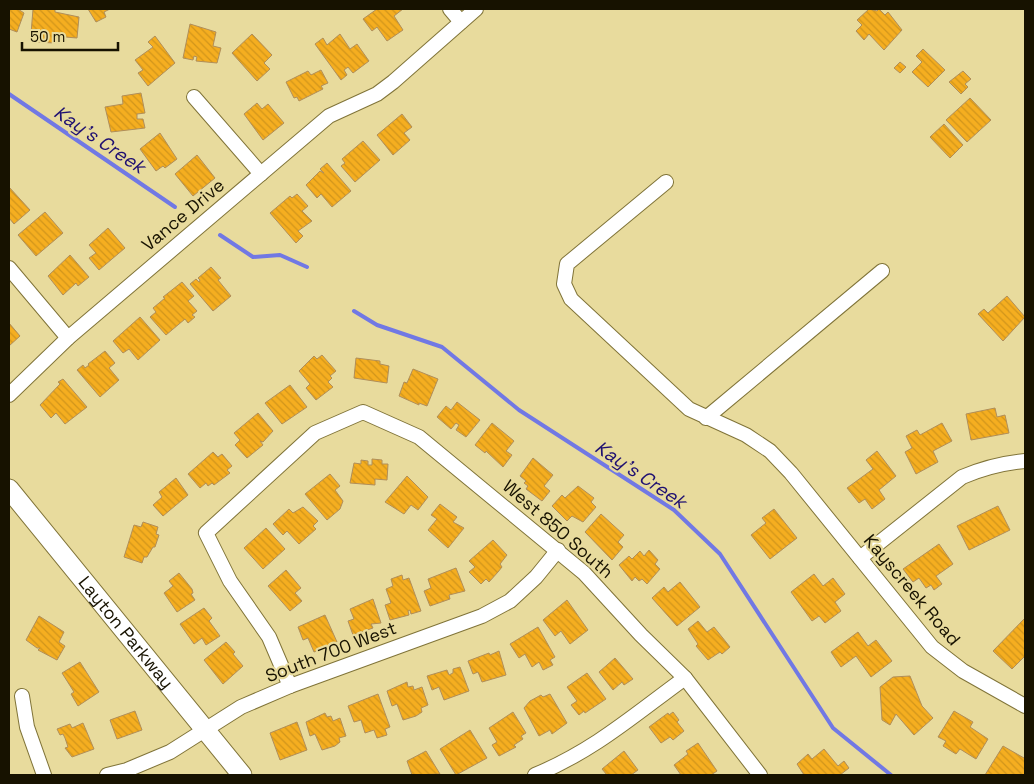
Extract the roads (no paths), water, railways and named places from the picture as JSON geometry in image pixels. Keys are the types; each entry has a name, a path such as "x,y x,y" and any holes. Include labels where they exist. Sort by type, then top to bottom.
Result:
{"main road":[{"name":"Layton Parkway","path":"9,489 41,531 242,775"}],"street":[{"path":"450,9 461,22"},
{"name":"Vance Drive","path":"9,395 68,338 329,116 377,94 476,9"},
{"path":"194,97 261,174"},
{"name":"Kayscreek Road","path":"666,182 567,264 564,284 571,299 689,409 746,435 770,451 791,473 932,646 946,660 1025,706"},
{"path":"9,268 68,338"},
{"path":"706,418 882,271"},
{"name":"West 850 South","path":"290,686 269,637 230,581 206,533 315,433 363,412 418,437 584,573 641,635 685,678 760,775"},
{"path":"860,558 962,477 981,469 1025,461"},
{"name":"South 700 West","path":"107,775 127,770 170,752 240,707 290,686 489,612 510,601 536,577 558,550"},
{"path":"535,775 564,770 685,678"},
{"path":"22,696 27,727 44,775"}],"waterway":[{"name":"Kay's Creek","path":"9,94 175,207"},
{"name":"Kay's Creek","path":"220,235 253,257 280,255 307,267"},
{"name":"Kay's Creek","path":"354,311 377,325 442,347 519,410 674,510 720,554 833,728 891,775"}]}
